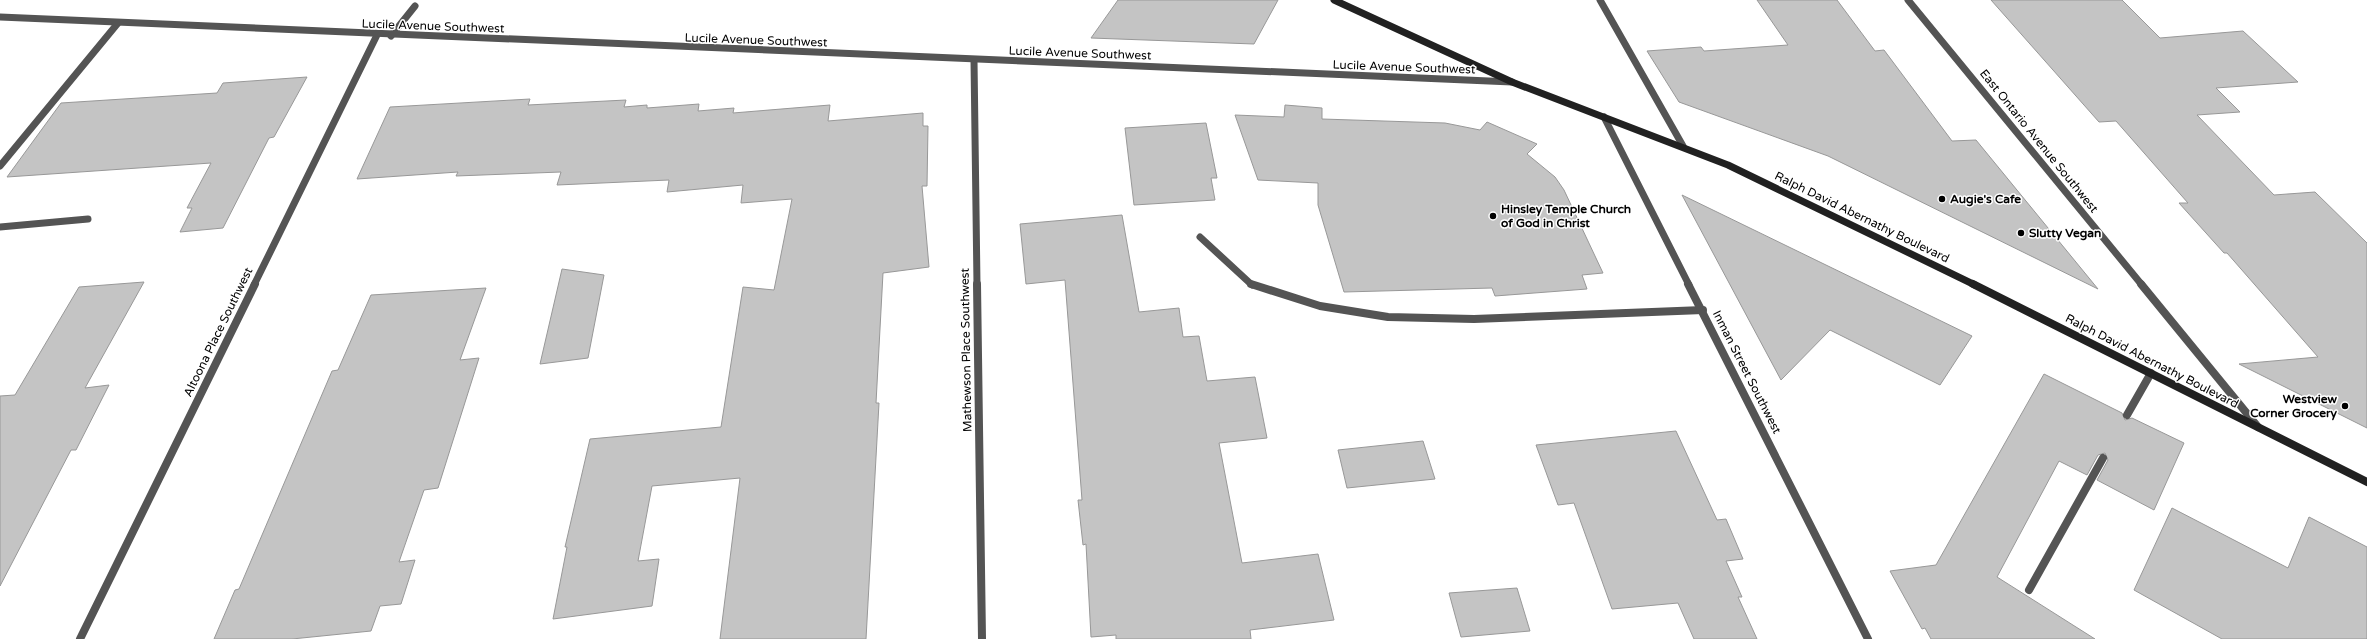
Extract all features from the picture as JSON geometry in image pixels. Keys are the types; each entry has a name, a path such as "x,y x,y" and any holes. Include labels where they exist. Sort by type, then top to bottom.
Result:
{"main road":[{"name":"Ralph David Abernathy Boulevard","path":"1334,0 1512,82 1683,146 1728,165 1863,229 2367,482"}],"street":[{"path":"1600,0 1683,146"},
{"name":"East Ontario Avenue Southwest","path":"1908,0 2258,427"},
{"path":"391,36 415,6"},
{"name":"Lucile Avenue Southwest","path":"0,17 391,36 1512,82"},
{"path":"0,166 118,23"},
{"name":"Altoona Place Southwest","path":"80,639 377,35"},
{"name":"Mathewson Place Southwest","path":"974,60 982,639"},
{"name":"Inman Street Southwest","path":"1604,117 1868,639"},
{"path":"0,227 88,219"},
{"path":"1200,237 1252,285 1320,306 1388,317 1474,319 1702,310"},
{"path":"2127,415 2151,373"},
{"path":"2029,590 2103,458"}],"building":[{"path":"1118,0 1278,0 1254,44 1091,38"},
{"path":"1757,0 1837,0 1875,51 1884,50 1952,141 1976,140 2098,289 1828,156 1679,102 1647,51 1701,47 1704,51 1788,45"},
{"path":"1991,0 2122,0 2160,38 2243,31 2298,82 2216,88 2240,112 2197,115 2274,195 2315,192 2367,243 2367,428 2239,364 2318,357 2227,253 2224,253 2179,203 2188,203 2116,121 2099,122"},
{"path":"307,77 274,137 269,138 223,228 180,232 192,208 187,208 211,163 7,177 61,103 217,93 223,83"},
{"path":"530,99 528,105 626,100 624,107 647,105 647,108 699,104 698,111 734,108 733,113 830,105 828,121 923,113 923,126 928,126 927,186 922,186 929,267 883,273 876,403 879,403 866,639 720,639 740,478 652,486 638,561 659,559 652,606 553,619 567,547 565,547 590,439 721,427 743,287 774,290 792,199 741,203 743,185 667,192 669,180 557,185 561,172 456,176 458,172 357,179 390,107"},
{"name":"Hinsley Temple Church of God in Christ","path":"1285,105 1322,108 1322,119 1445,123 1480,130 1487,122 1537,144 1527,154 1555,177 1564,190 1603,273 1582,275 1587,289 1495,296 1492,288 1344,292 1318,205 1318,183 1258,180 1235,115 1284,117"},
{"path":"1206,123 1217,178 1211,178 1215,200 1134,205 1125,128"},
{"path":"1682,195 1972,336 1940,385 1830,330 1781,380"},
{"path":"1122,215 1139,312 1179,308 1183,337 1199,336 1207,381 1255,377 1267,438 1219,443 1242,563 1318,554 1334,620 1250,630 1251,639 1116,639 1116,635 1091,637 1086,544 1083,545 1078,500 1082,500 1065,280 1026,284 1020,224"},
{"path":"562,269 604,275 588,358 540,364"},
{"path":"144,282 85,388 109,385 76,450 71,450 0,586 0,396 15,395 79,287"},
{"path":"486,288 460,360 479,358 438,488 424,490 399,562 415,560 401,604 380,606 371,631 292,639 214,639 235,590 239,589 332,371 338,370 371,295"},
{"path":"2044,374 2122,413 2125,420 2132,418 2184,443 2154,510 2097,480 2108,460 2105,453 2098,455 2087,475 2059,461 1997,577 2095,639 1931,639 1925,628 1922,629 1890,571 1936,565"},
{"path":"1676,431 1717,520 1726,519 1743,559 1726,561 1742,597 1738,597 1757,639 1694,639 1678,603 1612,609 1574,503 1558,505 1536,445"},
{"path":"1423,441 1435,479 1347,488 1338,450"},
{"path":"2172,508 2288,568 2309,517 2367,547 2367,639 2222,639 2134,590"},
{"path":"1517,588 1530,631 1461,637 1449,593"}],"place":[{"name":"Augie's Cafe","path":"1942,199"},
{"name":"Hinsley Temple Church of God in Christ","path":"1493,216"},
{"name":"Slutty Vegan","path":"2021,233"},
{"name":"Westview Corner Grocery","path":"2345,406"}]}
